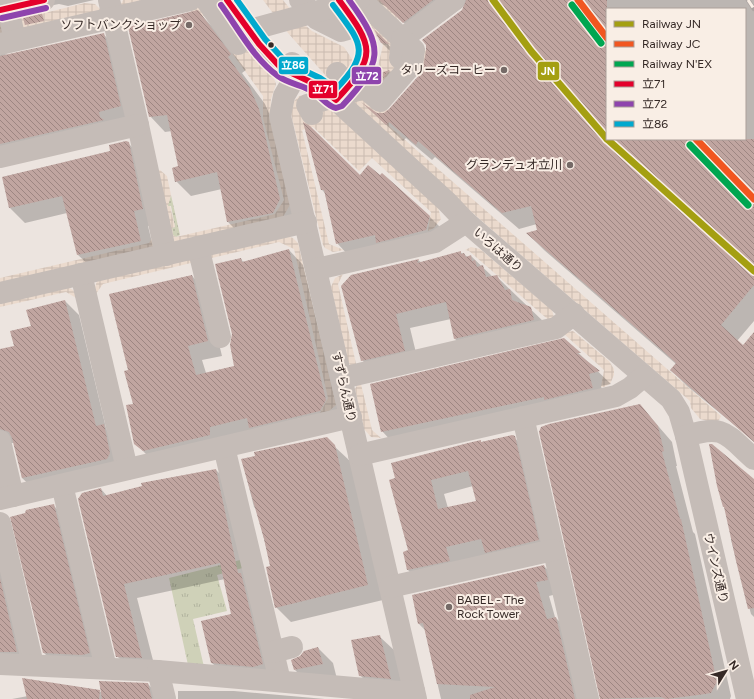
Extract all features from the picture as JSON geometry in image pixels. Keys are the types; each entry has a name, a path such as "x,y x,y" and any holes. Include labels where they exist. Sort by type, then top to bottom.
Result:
{"street":[{"path":"6,0 9,31"},
{"path":"9,31 44,0"},
{"path":"109,0 166,255"},
{"path":"9,31 190,0"},
{"path":"206,0 238,44 353,4"},
{"path":"228,0 266,52 282,68 295,77"},
{"path":"243,0 292,63 295,77"},
{"path":"300,0 317,19 341,31 348,29 351,23 353,4"},
{"path":"398,47 454,0"},
{"path":"313,116 307,105 344,96 365,88 380,101 412,64 414,50 398,47 353,4"},
{"path":"344,96 356,80 366,62 368,51 359,27 353,4"},
{"path":"337,73 344,96"},
{"name":"いろは通り","path":"295,77 309,81 344,96 466,222 671,399 679,412 686,436"},
{"name":"すずらん通り","path":"295,77 283,101 280,116 317,269 415,695"},
{"path":"0,157 138,125"},
{"path":"0,293 306,222"},
{"path":"317,269 435,242 466,222"},
{"path":"198,247 220,337"},
{"path":"81,274 127,469"},
{"path":"342,378 556,328 574,314"},
{"path":"360,455 616,396 630,388 644,376"},
{"path":"0,441 7,498 351,417"},
{"path":"523,417 588,699"},
{"path":"686,436 705,430 723,432 754,459"},
{"name":"ウインズ通り","path":"686,436 747,699"},
{"path":"224,447 282,649 280,681"},
{"path":"62,485 106,668"},
{"path":"0,523 34,665"},
{"path":"390,587 553,550"},
{"path":"0,664 158,671 400,692 415,695"},
{"path":"158,671 165,699"}],"green space":[{"path":"171,195 180,235 176,237 173,235 172,228 175,227 171,206 167,206"},
{"path":"244,559 246,567 217,575 227,611 193,619 204,667 188,665 169,578"}],"shaded area":[{"path":"123,0 214,0 271,71 276,84 271,99 270,116 291,203 283,217 175,242 172,240 156,171 160,170 167,176 171,195 168,206 170,206 175,227 172,228 173,235 176,237 275,214 284,200 263,118 263,96 206,17 182,8 121,20 121,4"},
{"path":"263,0 283,0 299,20 312,31 344,47 354,62 353,65 345,74 339,67 326,76 288,33"},
{"path":"351,0 386,0 409,34 433,57 412,77 387,108 389,126 721,416 716,423 700,419 691,408 690,401 476,216 351,101 377,71 383,45"},
{"path":"85,3 95,4 102,11 0,48 0,24"},
{"path":"305,95 320,99 438,207 441,219 434,228 428,231 431,212 372,158 359,171 313,127 302,130 329,244 344,250 333,252 325,248 323,245 291,114 294,101 299,96"},
{"path":"154,235 155,241 153,248 0,283 0,278 149,243"},
{"path":"286,236 293,238 298,243 336,405 329,411 320,413 328,398 294,249 279,242 103,284 95,295 97,281"},
{"path":"471,247 480,249 552,310 554,317 552,323 469,251 465,250"},
{"path":"343,274 338,284 357,368 352,367 348,362 331,287 335,278"},
{"path":"68,287 73,290 78,299 66,292 0,307 0,301"},
{"path":"573,331 609,361 614,369 614,375 610,384 601,387 604,370 563,333"},
{"path":"360,380 372,430 381,438 371,437 364,429 355,389"}],"building":[{"path":"379,0 433,0 403,23"},
{"path":"466,0 607,0 606,140 754,139 754,285 721,325 743,345 754,332 754,442 670,370 676,363 663,351 526,233 537,230 531,206 502,213 418,141 416,145 389,122 386,125 361,102 377,113 384,113 389,109 422,72 426,45 422,40 462,10"},
{"path":"198,10 231,54 228,57 250,88 259,109 280,199 273,213 227,222 217,172 175,182 172,168 178,166 167,115 149,117 128,27"},
{"path":"42,13 44,21 25,25 23,18"},
{"path":"374,29 389,44 381,43"},
{"path":"104,33 121,106 99,112 100,117 104,120 0,144 0,56"},
{"path":"390,70 379,83 372,78 373,75"},
{"path":"303,122 310,126 360,175 368,165 380,175 382,173 430,216 426,230 376,243 375,235 336,244 324,190 321,190"},
{"path":"126,141 129,142 143,209 134,211 141,241 77,255 62,196 9,208 2,177 110,151 109,145"},
{"path":"289,249 326,400 320,411 249,428 247,418 210,427 210,435 143,451 134,444 126,405 133,404 124,371 128,370 109,294 192,275 208,341 188,346 196,375 234,366 230,345 232,334 215,264 241,258 242,262"},
{"path":"461,251 461,254 464,253 466,257 471,255 472,261 475,260 477,267 483,265 486,277 497,275 505,290 510,289 512,300 531,307 534,320 454,339 446,302 396,314 405,351 361,361 341,286 351,275 419,259 417,263"},
{"path":"65,300 96,426 104,424 110,453 107,459 22,478 12,438 9,432 0,429 0,349 14,346 10,331 31,326 26,310"},
{"path":"564,338 581,353 577,353 600,371 589,374 593,388 544,400 544,397 381,432 370,384"},
{"path":"640,404 658,426 664,451 662,452 681,519 717,682 711,693 698,695 666,699 661,697 600,699 539,432 541,427 549,424"},
{"path":"512,435 515,436 539,540 485,553 481,539 446,547 450,561 407,570 403,552 408,550 389,480 395,478 391,463 481,440 481,442","holes":["468,471 476,501 438,509 431,480"]},
{"path":"327,437 335,445 368,585 275,608 266,567 270,566 264,539 241,459 255,456 254,452"},
{"path":"709,444 712,444 754,479 754,608 748,609 724,507 717,486"},
{"path":"216,469 238,573 241,573 263,664 253,667 211,663 201,621 231,614 220,563 124,584 142,658 116,657 78,499 82,493 101,488 103,496 142,486 141,483"},
{"path":"54,504 90,653 82,655 43,653 10,517 25,513 26,510"},
{"path":"544,565 548,580 536,582 547,619 556,617 575,699 470,699 470,695 495,687 437,684 423,623 418,624 412,595"},
{"path":"0,578 17,652 0,652"},
{"path":"380,635 391,679 359,676 351,640"},
{"path":"318,647 323,664 294,670 291,660 300,656 304,651"},
{"path":"22,678 100,690 99,699 27,699"},
{"path":"99,681 148,683 152,699 102,699"}],"railway":[{"path":"748,0 754,9"}],"rail line":[{"name":"JN","path":"493,0 531,51 606,138"},
{"name":"JC","path":"578,0 606,37"},
{"name":"N'EX","path":"572,5 601,43"},
{"name":"JN","path":"608,140 754,271"},
{"name":"JC","path":"697,140 754,199"},
{"name":"N'EX","path":"690,145 748,205"}],"transit line":[{"name":"立71","path":"0,10 44,0"},
{"name":"立71","path":"227,0 259,44 281,68 317,85 336,100 350,85 359,72 365,61 366,51 365,41 359,29 339,0"},
{"name":"立86","path":"237,0 265,39 286,62 320,78 336,89 355,65 358,56 358,47 356,38 333,5"},
{"name":"立72","path":"221,5 247,43 269,69 282,79 314,92 327,104 336,108 342,106 356,91 372,66 374,55 373,43 369,31 349,0"},
{"name":"立72","path":"2,18 46,8"}],"place":[{"name":"ソフトバンクショップ","path":"189,25"},
{"name":"タリーズコーヒー","path":"504,70"},
{"name":"グランデュオ立川","path":"570,165"},
{"name":"BABEL - The Rock Tower","path":"449,607"}]}
